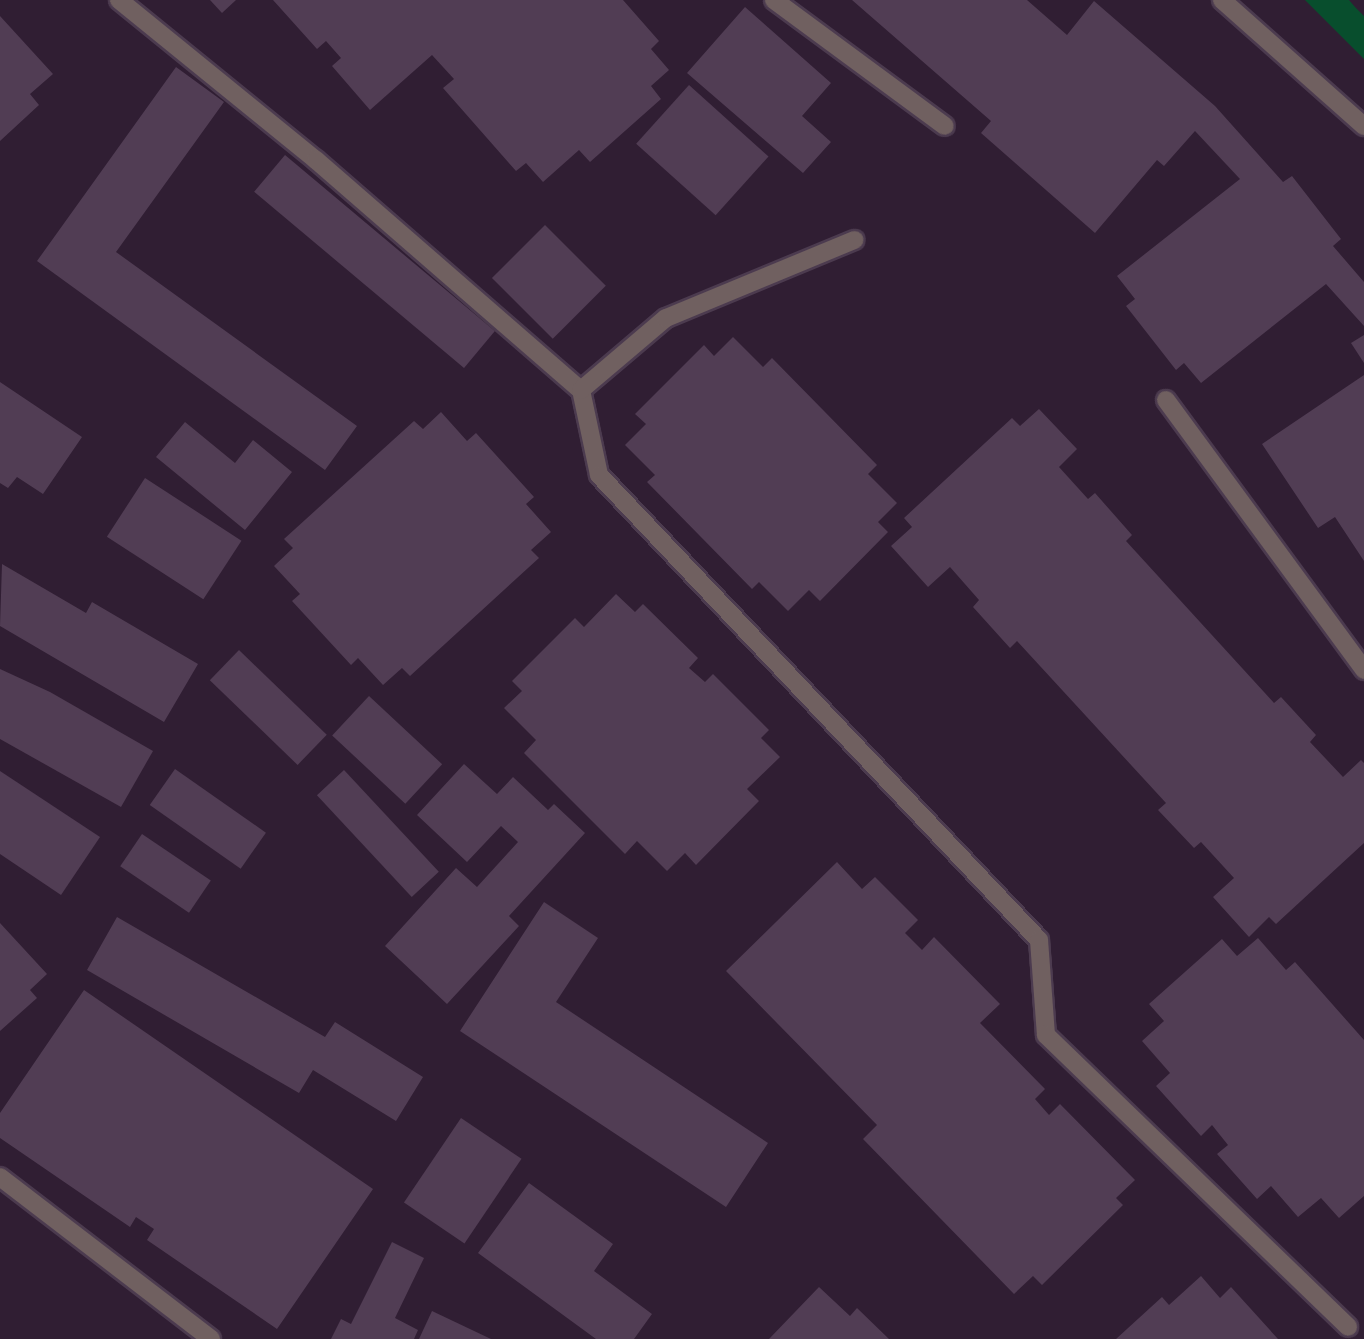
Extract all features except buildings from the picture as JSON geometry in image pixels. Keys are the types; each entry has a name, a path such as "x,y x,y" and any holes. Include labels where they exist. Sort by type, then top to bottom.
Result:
{"street":[{"path":"119,0 316,160 581,390 599,475 1039,940 1045,1035 1348,1327"},
{"path":"774,0 945,126"},
{"path":"1222,0 1364,126"},
{"path":"581,390 666,318 853,240"},
{"path":"1166,400 1364,670"},
{"path":"1,1180 211,1339"}],"green space":[{"path":"1305,0 1349,0 1364,16 1364,59"}]}
